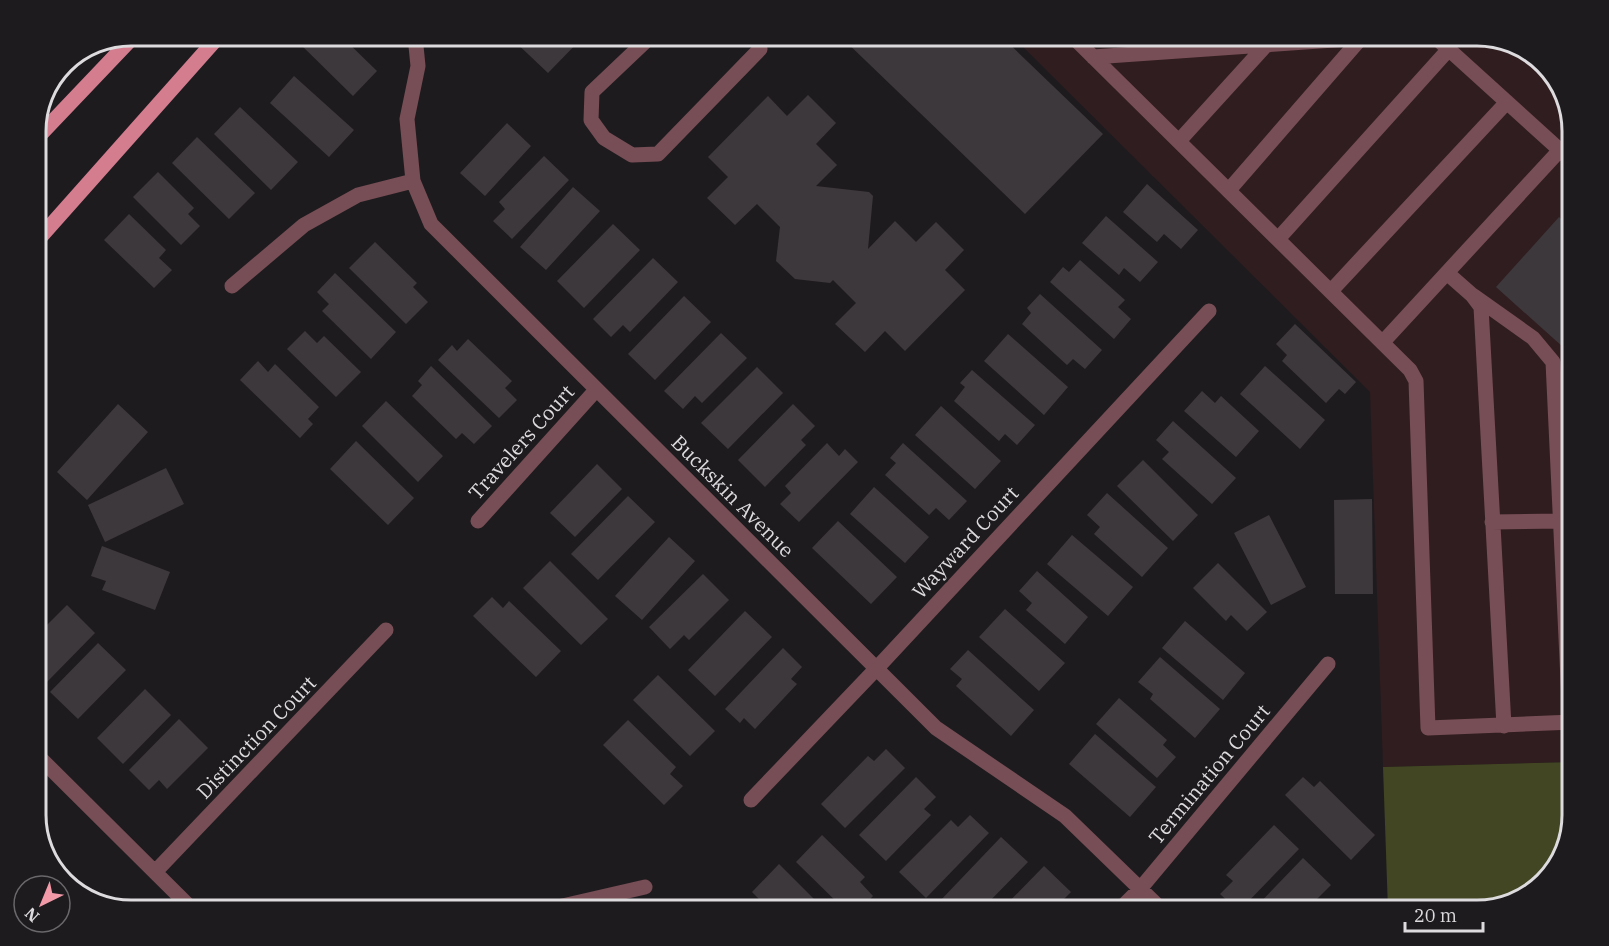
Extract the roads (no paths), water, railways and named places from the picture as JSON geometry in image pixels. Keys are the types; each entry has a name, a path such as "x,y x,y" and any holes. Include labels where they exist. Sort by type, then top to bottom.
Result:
{"main road":[{"path":"47,230 209,47"},
{"path":"47,125 123,48"}],"street":[{"name":"Buckskin Avenue","path":"417,47 418,66 407,119 413,181 431,224 936,728 1065,816 1152,900"},
{"path":"639,47 592,92 591,120 604,138 632,155 658,154 760,47"},
{"path":"1083,47 1383,342 1410,370 1416,381 1428,728 1562,723"},
{"path":"1093,57 1226,47"},
{"path":"1179,141 1263,47"},
{"path":"1229,190 1353,47"},
{"path":"1383,342 1560,150 1447,47"},
{"path":"1278,239 1449,49"},
{"path":"1331,291 1507,102"},
{"path":"232,286 304,225 358,195 413,181"},
{"path":"1447,273 1472,295 1533,338 1553,362 1562,541"},
{"path":"1472,295 1481,307 1504,726"},
{"name":"Wayward Court","path":"751,800 1209,311"},
{"name":"Travelers Court","path":"478,521 596,390"},
{"path":"1492,522 1561,521"},
{"name":"Distinction Court","path":"155,872 386,630"},
{"name":"Termination Court","path":"1129,900 1328,664"},
{"path":"47,765 183,900"},
{"path":"588,900 645,887"}]}
